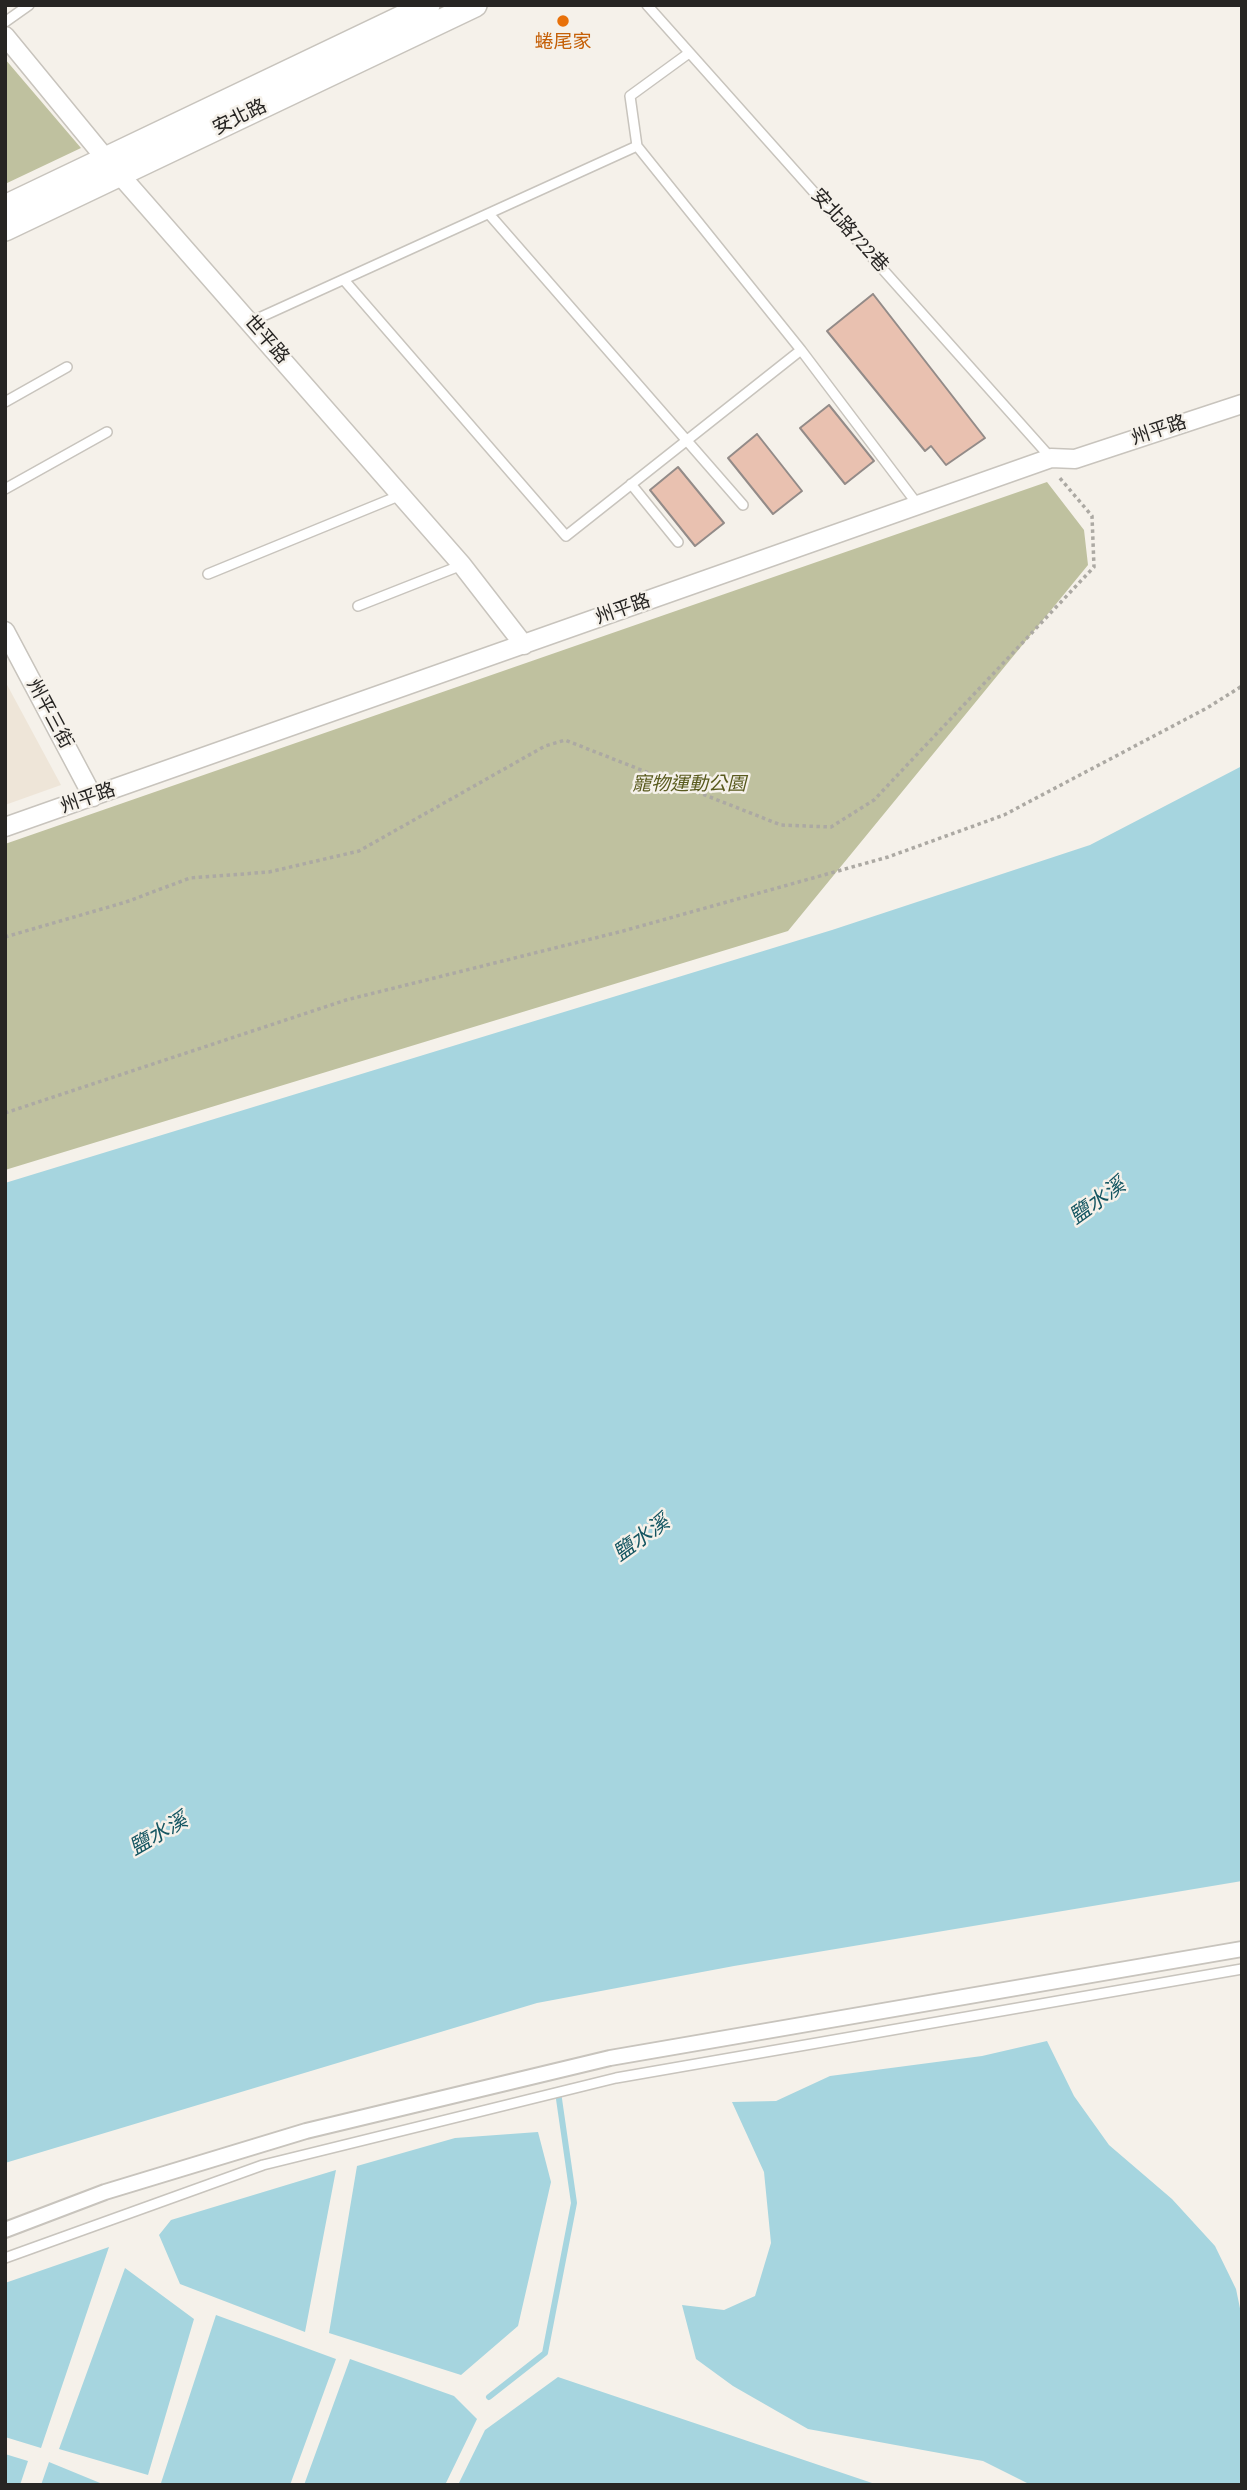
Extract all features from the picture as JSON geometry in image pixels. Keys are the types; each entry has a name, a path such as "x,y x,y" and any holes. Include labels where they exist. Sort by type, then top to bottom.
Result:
{"street":[{"name":"安北路","path":"5,207 113,167 475,5"},
{"name":"安北路","path":"5,229 113,167 425,6"},
{"name":"世平路","path":"5,36 113,167 462,565 524,645"},
{"name":"州平路","path":"5,827 919,506 1051,457 1075,459 1242,404"},
{"name":"州平三街","path":"5,631 93,797"},
{"path":"5,2230 105,2192 306,2131 610,2058 1242,1949"}],"lane":[{"path":"5,22 29,5"},
{"name":"安北路722巷","path":"647,5 1051,457"},
{"path":"689,52 630,96 637,146 801,350 919,506"},
{"path":"250,322 637,146"},
{"path":"489,214 743,505"},
{"path":"344,280 565,536 801,350"},
{"path":"5,402 66,368"},
{"path":"5,489 107,432"},
{"path":"631,484 678,542"},
{"path":"208,574 401,495"},
{"path":"358,606 462,565"},
{"path":"5,2258 263,2165 616,2078 1242,1969"}],"path":[{"path":"5,937 126,902 190,878 269,872 359,851 545,746 565,740 781,825 831,827 874,800 1094,567 1092,516 1060,479 1051,457"},
{"path":"5,1113 172,1055 346,1000 623,931 888,858 1004,815 1207,708 1242,686"}],"shaded area":[{"path":"5,681 61,785 5,805"}],"green space":[{"path":"5,59 81,148 5,184"},
{"name":"寵物運動公園","path":"1047,482 1084,530 1088,565 788,931 5,1170 5,844"}],"water":[{"name":"鹽水溪","path":"1242,766 1242,1881 734,1966 537,2003 5,2163 5,1183 832,930 1090,845"},
{"path":"1047,2041 1074,2096 1109,2145 1172,2199 1215,2246 1236,2289 1242,2318 1242,2485 1031,2485 983,2461 808,2429 733,2386 696,2359 682,2305 724,2310 755,2296 771,2243 764,2172 732,2102 776,2101 830,2076 982,2056"},
{"path":"538,2132 551,2182 518,2326 461,2375 329,2333 357,2166 455,2138"},
{"path":"336,2170 305,2332 180,2284 159,2235 171,2220"},
{"path":"109,2247 41,2448 5,2437 5,2283"},
{"path":"125,2268 194,2319 148,2475 59,2449"},
{"path":"216,2315 336,2359 290,2485 161,2483"},
{"path":"350,2359 454,2396 477,2419 445,2485 304,2485"},
{"path":"558,2377 878,2485 458,2485 485,2430"},
{"path":"5,2454 28,2461 20,2485 5,2485"},
{"path":"49,2462 105,2485 41,2485"}],"building":[{"path":"873,294 985,438 946,465 931,446 925,451 827,331"},
{"path":"829,405 874,461 845,484 800,428"},
{"path":"757,434 802,491 773,514 728,458"},
{"path":"678,467 724,523 695,546 650,490"}],"waterway":[{"path":"489,2397 545,2353 574,2203 558,2092"}],"place":[{"name":"蜷尾家","path":"563,21"}]}
